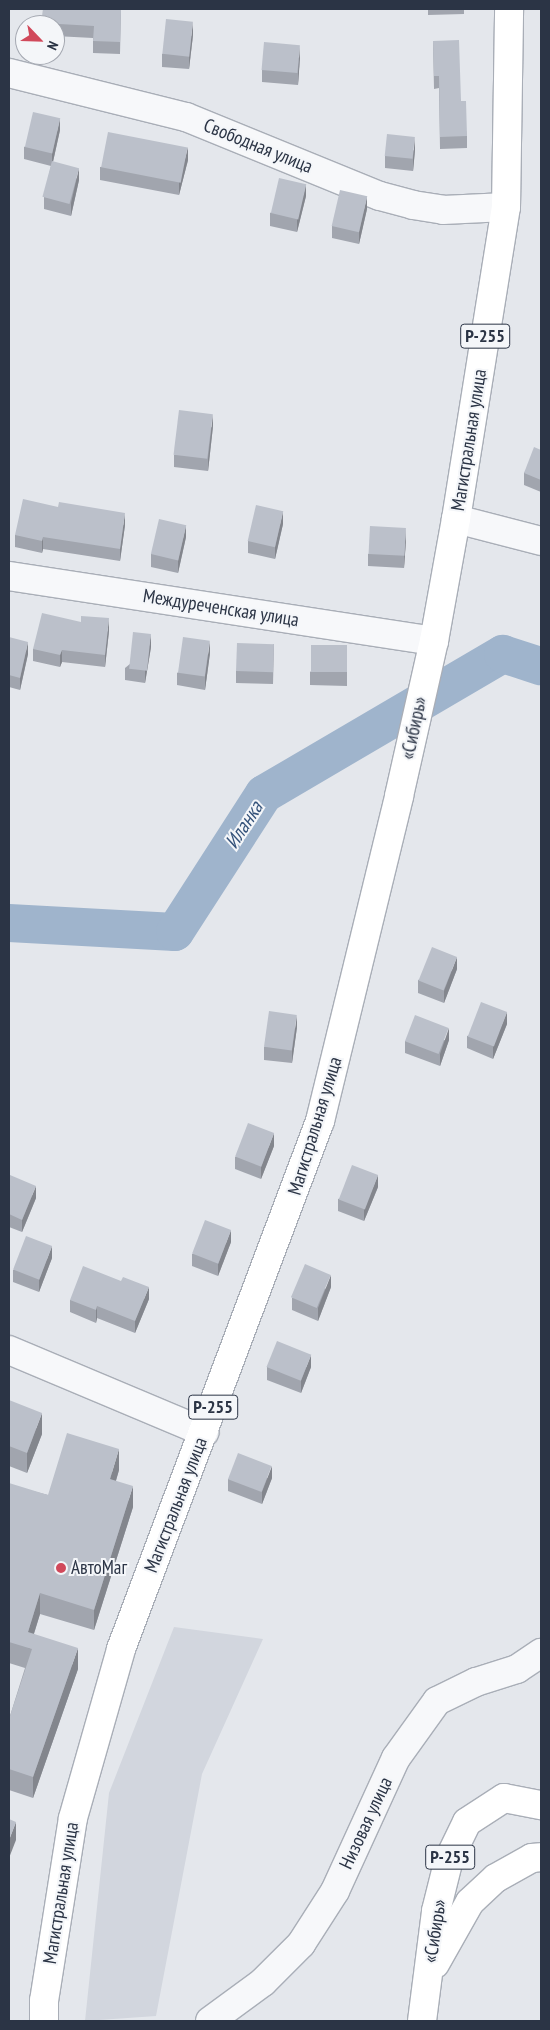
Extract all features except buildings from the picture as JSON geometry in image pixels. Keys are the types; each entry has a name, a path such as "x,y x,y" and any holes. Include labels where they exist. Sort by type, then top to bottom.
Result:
{"main road":[{"name":"Магистральная улица","path":"431,650 456,519 506,208 509,9"},
{"name":"«Сибирь»","path":"399,796 431,650"},
{"name":"Магистральная улица","path":"44,2021 44,2001 72,1818 122,1649 320,1121 399,796"},
{"name":"«Сибирь»","path":"422,2021 436,1911 449,1860 467,1822 504,1798 541,1805"},
{"name":"«Сибирь»","path":"428,1976 470,1902 496,1878 532,1858 541,1857"}],"street":[{"name":"Свободная улица","path":"9,73 186,117 380,196 413,206 443,210 506,208"},
{"path":"456,519 541,541"},
{"name":"Междуреченская улица","path":"9,576 431,650"},
{"path":"9,1350 204,1432"},
{"name":"Низовая улица","path":"210,2021 263,1982 301,1944 335,1890 396,1758 437,1701 476,1682 518,1669 541,1653"}],"shaded area":[{"path":"174,1627 263,1639 202,1774 156,2016 85,2021 109,1793"}],"waterway":[{"name":"Иланка","path":"9,923 175,932 264,794 503,654 541,666"}],"place":[{"name":"АвтоМаг","path":"61,1568"}]}
